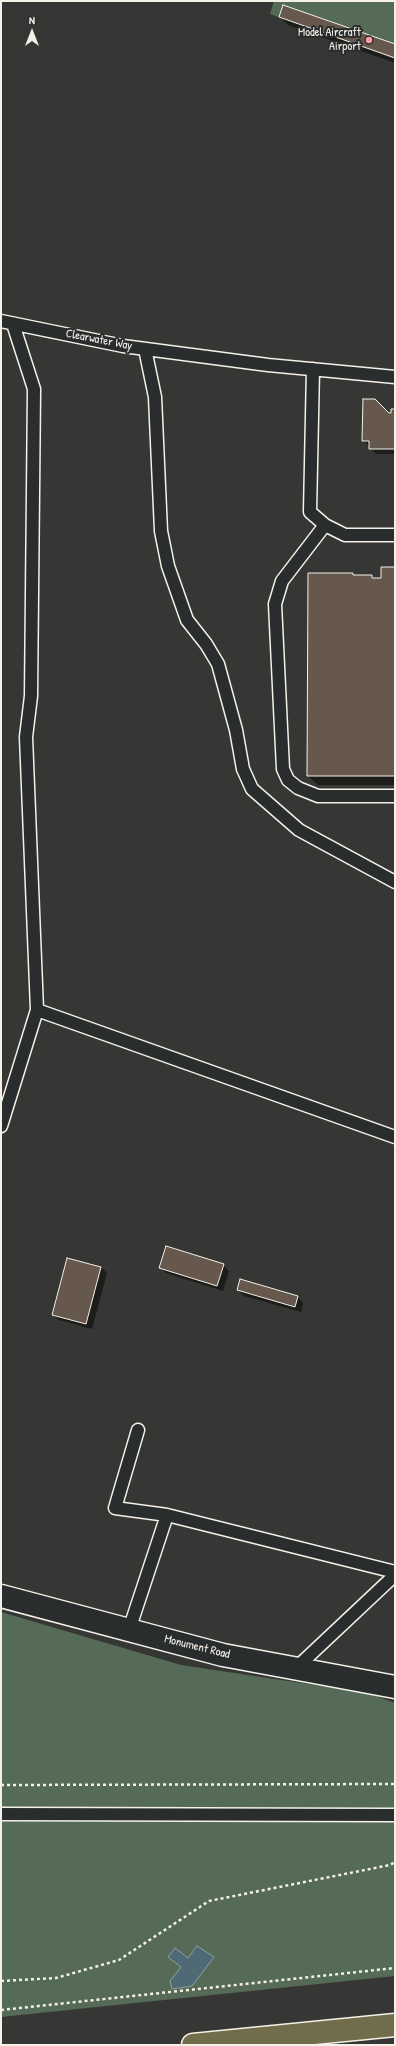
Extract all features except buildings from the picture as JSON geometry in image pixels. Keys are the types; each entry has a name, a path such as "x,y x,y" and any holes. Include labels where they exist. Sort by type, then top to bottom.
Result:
{"highway":[{"path":"193,2045 395,2025"},
{"path":"309,2045 395,2037"}],"street":[{"name":"Monument Road","path":"1,1596 223,1655 395,1687"}],"lane":[{"name":"Clearwater Way","path":"7,322 145,349 268,365 395,377"},
{"path":"1,1126 37,1010 26,737 31,696 34,389 7,322"},
{"path":"145,349 155,397 161,531 168,566 187,620 206,644 218,664 236,730 243,769 252,789 299,830 395,882"},
{"path":"313,369 310,512 325,525 345,535 395,535"},
{"path":"325,525 282,581 275,604 283,769 288,780 298,788 318,796 395,796"},
{"path":"37,1010 395,1137"},
{"path":"138,1430 115,1508 167,1515 395,1572"},
{"path":"129,1630 167,1515"},
{"path":"295,1668 395,1575"},
{"path":"1,1814 395,1815"}],"path":[{"path":"1,1785 395,1784"},
{"path":"1,1981 56,1978 119,1960 209,1901 390,1866 395,1862"},
{"path":"1,2010 395,1968"}],"green space":[{"name":"Model Aircraft Airport","path":"274,1 395,1 395,59 270,14"},
{"path":"1,1612 181,1665 368,1693 395,1703 395,1976 1,2017"}],"water":[{"path":"197,1946 214,1957 192,1986 172,1989 170,1981 181,1967 168,1957 175,1948 188,1958"}],"place":[{"name":"Model Aircraft Airport","path":"369,40"}]}
